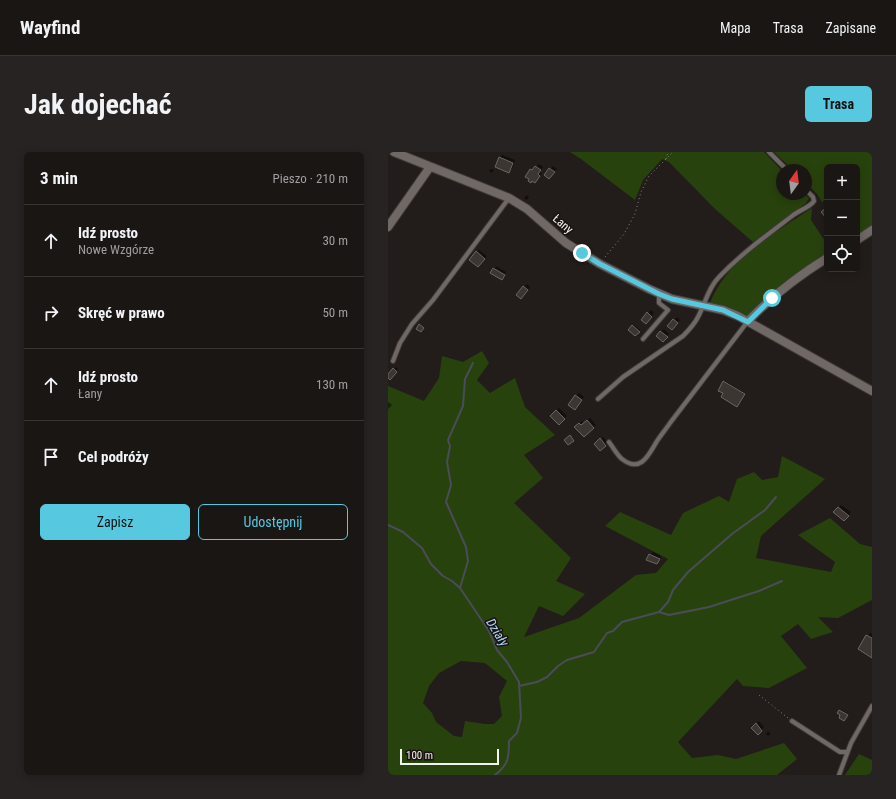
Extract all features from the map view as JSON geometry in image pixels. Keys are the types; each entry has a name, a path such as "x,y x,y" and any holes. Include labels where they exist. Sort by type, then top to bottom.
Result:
{"street":[{"name":"Łany","path":"394,152 509,198 527,209 566,243 600,264 672,299 723,310 748,322 872,391"},
{"path":"388,227 430,167"},
{"path":"860,238 872,230"},
{"path":"748,322 772,298 824,260"}],"lane":[{"path":"769,152 781,164"},
{"path":"598,399 623,377 683,336 696,322 718,278 739,258 794,214 812,204 814,201 812,197"},
{"path":"393,361 400,343 412,324 432,300 509,198"},
{"path":"644,339 668,310 658,303 659,294"},
{"path":"609,442 621,458 627,462 635,464 643,462 649,456 670,423 748,322"},
{"path":"839,775 851,743 872,706"},
{"path":"792,721 840,752 847,752"}],"path":[{"path":"665,159 668,152"},
{"path":"600,264 624,234 635,214 641,192 649,176 673,152"},
{"path":"759,695 792,721"}],"green space":[{"path":"570,152 764,152 776,165 776,200 808,200 806,203 753,242 715,209 669,162 662,159 643,180 635,200"},
{"path":"774,152 872,152 872,226 860,234 860,164 824,164 824,200 822,202 812,189 812,164 787,164"},
{"path":"812,208 811,220 824,240 824,257 748,316 710,303 718,287 728,273 740,260 768,237"},
{"path":"482,351 489,363 477,380 490,393 515,378 525,407 555,435 524,455 543,478 514,503 571,558 556,581 585,594 563,616 539,606 524,637 579,618 636,575 656,573 668,559 605,526 620,512 671,535 683,513 719,496 729,502 737,479 754,472 762,480 778,477 782,456 825,479 761,536 756,558 831,572 835,562 798,535 830,518 860,544 872,547 872,600 838,618 818,617 833,632 811,639 798,624 781,636 807,668 769,688 743,686 737,679 678,742 692,758 718,755 736,759 784,743 797,759 777,775 388,775 388,386 424,401 439,378 442,356 463,362","holes":["461,661 485,663 507,681 499,697 502,716 494,724 465,721 462,737 454,736 436,722 432,713 423,703 429,686 439,673"]},
{"path":"859,754 872,760 872,775 845,775"}],"building":[{"path":"499,157 513,163 509,173 495,167"},
{"path":"535,166 541,170 538,174 540,176 535,183 532,181 531,183 528,181 529,179 525,177 530,169 532,170"},
{"path":"549,168 555,172 549,179 544,175"},
{"path":"476,251 485,259 478,267 469,260"},
{"path":"493,268 505,275 502,280 490,273"},
{"path":"523,286 528,290 521,299 516,295"},
{"path":"647,312 652,317 646,324 641,320"},
{"path":"673,319 678,323 672,330 667,326"},
{"path":"419,324 424,328 421,332 416,329"},
{"path":"632,325 640,332 635,336 628,330"},
{"path":"660,331 668,337 663,342 656,336"},
{"path":"393,368 397,372 390,380 388,378 388,374"},
{"path":"723,381 745,394 737,407 721,397 723,393 718,391"},
{"path":"575,395 582,400 575,410 568,405"},
{"path":"556,410 565,419 559,425 550,416"},
{"path":"587,420 594,428 584,437 574,427 579,423 581,425"},
{"path":"570,435 574,441 568,445 564,440"},
{"path":"600,438 606,446 600,451 594,444"},
{"path":"838,507 849,516 844,521 833,512"},
{"path":"649,554 660,559 657,564 646,560"},
{"path":"866,635 872,638 872,658 858,649"},
{"path":"839,710 848,715 844,721 839,718 840,715 837,713"},
{"path":"756,723 762,731 758,735 751,728"}],"waterway":[{"path":"460,588 468,561 466,547 446,502 451,485 447,462 450,446 448,440 463,406 465,379 473,363"},
{"path":"519,686 537,682 547,677 558,666 567,660 594,652 607,633 613,631 622,622 659,612 668,602 673,590 688,572 732,534 765,510 776,497"},
{"name":"Działy","path":"388,525 403,532 422,548 431,564 443,576 460,588 489,631 497,650 507,662 519,682 521,718 517,733 509,741 509,752 506,764 495,775"},
{"path":"659,612 669,615 709,607 759,591 782,581"}],"route":[{"path":"582,253 600,264 659,294 672,299 723,310 748,322 772,298"}]}
